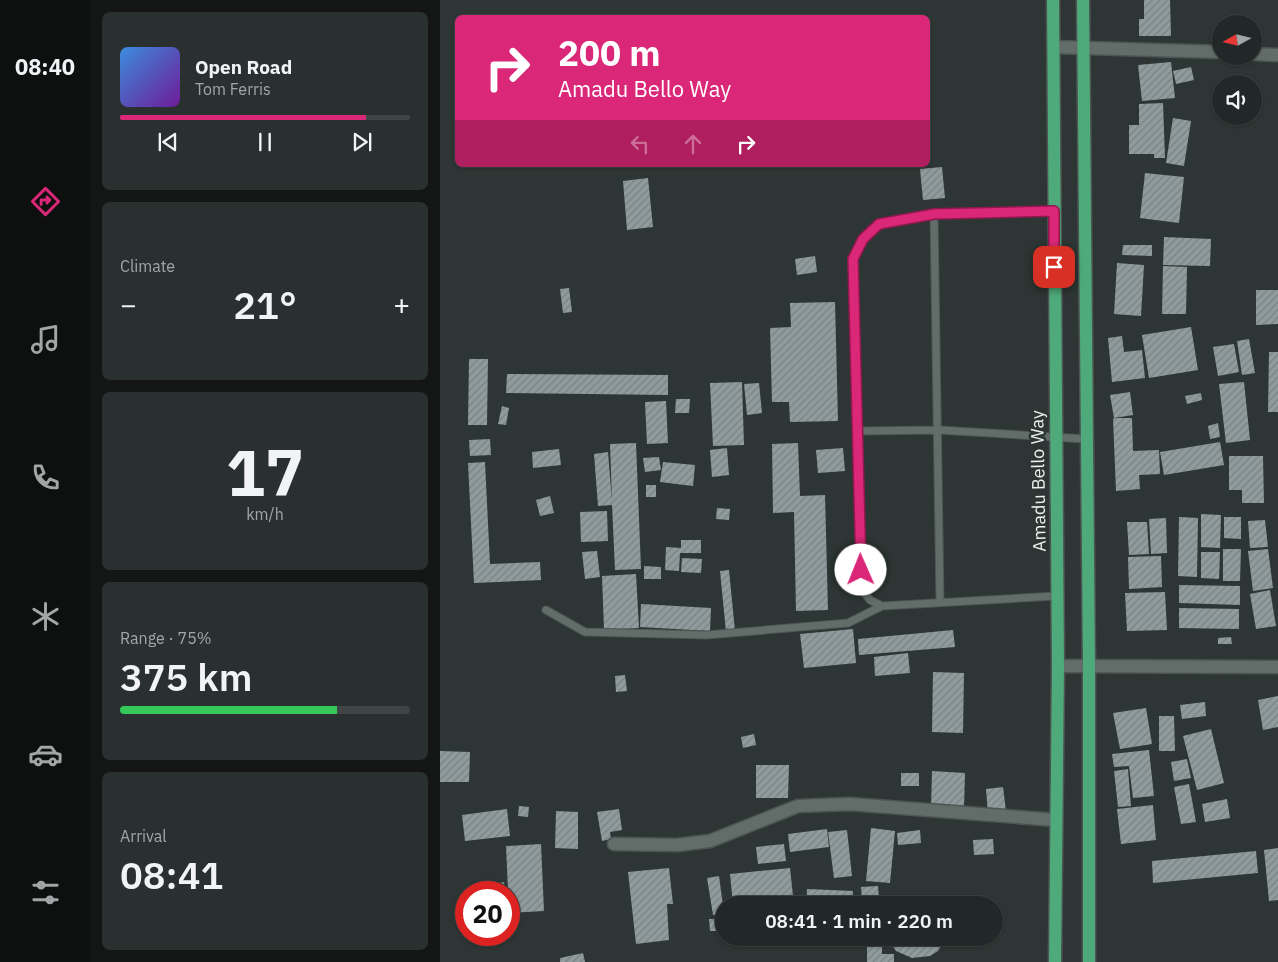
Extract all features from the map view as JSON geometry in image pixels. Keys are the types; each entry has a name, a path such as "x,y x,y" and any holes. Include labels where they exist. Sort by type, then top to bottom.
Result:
{"main road":[{"name":"Amadu Bello Way","path":"1053,0 1058,666 1055,962"},
{"path":"1083,0 1089,666 1089,962"}],"street":[{"path":"1054,47 1212,52"},
{"path":"1262,54 1278,55"},
{"path":"1058,666 1278,667"},
{"path":"614,844 677,846 710,841 798,806 850,804 1056,820"}],"lane":[{"path":"882,606 870,600 862,590 853,259 863,239 879,224 934,214 1054,211"},
{"path":"934,214 940,602"},
{"path":"858,431 938,430 1086,439"},
{"path":"546,610 585,632 708,635 848,623 882,606 1056,596"}],"building":[{"path":"1144,0 1170,0 1171,36 1139,36 1139,19 1144,19"},
{"path":"1171,62 1175,98 1142,101 1138,65"},
{"path":"1191,67 1194,80 1176,84 1173,71"},
{"path":"1163,103 1165,158 1154,158 1154,154 1129,154 1129,125 1139,125 1139,104"},
{"path":"1173,118 1191,121 1184,166 1166,163"},
{"path":"942,167 945,198 923,200 920,169"},
{"path":"1145,173 1184,177 1179,223 1140,218"},
{"path":"648,178 653,227 627,230 623,181"},
{"path":"1164,237 1211,239 1210,266 1163,265"},
{"path":"1123,245 1152,245 1152,256 1122,255"},
{"path":"815,256 817,272 797,275 795,259"},
{"path":"1117,263 1144,265 1141,316 1114,314"},
{"path":"1163,266 1187,267 1186,314 1162,314"},
{"path":"569,288 572,312 563,313 560,289"},
{"path":"1256,290 1278,290 1278,324 1256,325"},
{"path":"835,302 838,421 790,422 789,402 772,402 770,328 791,327 790,303"},
{"path":"1191,327 1198,370 1149,378 1142,335"},
{"path":"1122,336 1124,352 1142,350 1145,378 1112,382 1108,338"},
{"path":"1249,339 1255,373 1242,375 1237,341"},
{"path":"1234,344 1239,372 1218,376 1213,347"},
{"path":"1269,352 1278,352 1278,412 1268,412"},
{"path":"469,359 488,359 487,425 468,425"},
{"path":"507,374 668,375 668,395 506,393"},
{"path":"742,382 744,445 713,446 710,383"},
{"path":"1244,382 1250,440 1226,443 1219,384"},
{"path":"759,383 762,413 747,415 744,384"},
{"path":"1130,392 1133,415 1114,418 1110,395"},
{"path":"1201,393 1202,400 1187,404 1185,396"},
{"path":"676,399 690,399 689,413 675,413"},
{"path":"666,401 668,443 647,444 645,402"},
{"path":"502,406 509,408 506,425 498,424"},
{"path":"1132,418 1133,451 1159,450 1160,474 1139,475 1140,489 1116,491 1113,419"},
{"path":"1218,423 1220,437 1210,439 1208,426"},
{"path":"490,439 491,455 470,456 469,440"},
{"path":"1220,442 1224,465 1164,475 1160,452"},
{"path":"636,443 641,569 615,570 612,505 598,506 594,454 608,452 612,501 610,444"},
{"path":"798,443 800,496 825,495 828,610 796,611 794,512 773,513 772,444"},
{"path":"727,448 729,475 712,477 710,450"},
{"path":"843,448 845,471 818,473 816,450"},
{"path":"559,449 561,465 533,468 532,452"},
{"path":"1229,456 1263,456 1264,503 1242,503 1242,490 1229,490"},
{"path":"659,457 661,470 645,472 643,458"},
{"path":"485,462 490,564 540,562 541,580 474,583 468,463"},
{"path":"663,462 695,465 693,486 660,482"},
{"path":"646,485 656,485 656,497 646,497"},
{"path":"550,496 554,513 540,516 536,500"},
{"path":"717,508 730,509 729,520 716,519"},
{"path":"607,511 608,541 581,542 580,512"},
{"path":"1201,514 1221,515 1220,548 1201,547"},
{"path":"1179,517 1198,518 1197,577 1178,576"},
{"path":"1224,517 1241,517 1241,539 1224,538"},
{"path":"1166,518 1167,553 1151,554 1149,519"},
{"path":"1265,520 1268,547 1250,548 1248,521"},
{"path":"1127,522 1147,522 1149,554 1129,555"},
{"path":"681,540 701,540 701,553 680,553 679,571 665,570 666,547 681,548"},
{"path":"1223,549 1241,549 1240,581 1223,581"},
{"path":"1268,549 1273,588 1253,591 1248,551"},
{"path":"597,551 600,577 585,579 582,552"},
{"path":"1201,552 1220,552 1219,579 1201,578"},
{"path":"1161,556 1162,587 1129,589 1128,557"},
{"path":"682,558 702,559 701,573 681,572"},
{"path":"644,566 661,567 661,579 644,579"},
{"path":"729,570 735,631 726,632 720,571"},
{"path":"636,574 639,628 604,630 602,576"},
{"path":"1179,585 1240,586 1240,605 1179,603"},
{"path":"1270,590 1276,626 1256,629 1250,594"},
{"path":"1165,592 1167,630 1127,631 1125,593"},
{"path":"641,604 711,608 710,631 640,627"},
{"path":"1179,608 1239,609 1239,629 1179,628"},
{"path":"853,629 856,663 804,668 800,634"},
{"path":"953,630 955,647 859,655 858,639"},
{"path":"1231,637 1232,644 1218,644 1218,638"},
{"path":"908,653 910,673 875,676 874,657"},
{"path":"933,672 964,673 963,733 932,732"},
{"path":"625,675 627,691 616,692 615,676"},
{"path":"1278,696 1278,727 1263,730 1258,700"},
{"path":"1205,702 1206,716 1182,719 1180,705"},
{"path":"1146,708 1152,744 1120,749 1113,713"},
{"path":"1159,716 1174,716 1175,751 1159,751"},
{"path":"1211,729 1224,783 1197,790 1183,736"},
{"path":"754,734 756,745 743,748 741,737"},
{"path":"1149,750 1154,796 1133,798 1129,766 1114,767 1112,754"},
{"path":"440,751 470,752 469,782 440,782"},
{"path":"1187,759 1191,778 1174,781 1171,762"},
{"path":"756,765 789,765 788,798 756,798"},
{"path":"1128,769 1131,806 1118,807 1114,771"},
{"path":"932,771 965,773 964,808 931,807"},
{"path":"901,773 919,773 919,786 901,786"},
{"path":"1189,784 1196,822 1181,824 1174,787"},
{"path":"1003,787 1006,811 988,814 986,789"},
{"path":"1227,799 1230,818 1205,822 1202,804"},
{"path":"1153,805 1156,840 1121,844 1117,809"},
{"path":"519,806 529,807 528,817 518,816"},
{"path":"507,809 510,836 465,841 462,815"},
{"path":"619,809 622,830 610,832 611,839 602,841 597,812"},
{"path":"556,811 578,812 578,849 555,848"},
{"path":"871,828 895,831 890,883 866,881"},
{"path":"827,829 829,847 790,852 788,834"},
{"path":"847,830 852,876 834,878 828,832"},
{"path":"920,830 921,843 898,845 897,833"},
{"path":"993,839 994,854 974,855 973,840"},
{"path":"541,844 544,911 520,912 520,881 508,881 506,846"},
{"path":"784,844 786,861 758,864 756,847"},
{"path":"1278,848 1278,900 1269,901 1264,850"},
{"path":"1256,851 1258,873 1153,883 1152,861"},
{"path":"669,868 673,904 667,904 669,940 636,944 628,872"},
{"path":"790,868 793,896 732,896 730,874"},
{"path":"719,876 722,896 715,896 715,915 713,915 707,878"},
{"path":"878,886 879,896 862,896 861,887"},
{"path":"807,889 853,891 853,896 807,896"},
{"path":"709,919 715,919 715,931 710,931"},
{"path":"867,946 882,946 882,954 894,954 894,962 867,962"},
{"path":"893,946 941,946 938,951 930,956 912,958 896,951"},
{"path":"583,953 585,962 560,962 560,958"}],"route":[{"path":"861,570 853,259 863,239 879,224 934,214 1054,211 1054,267"}]}
